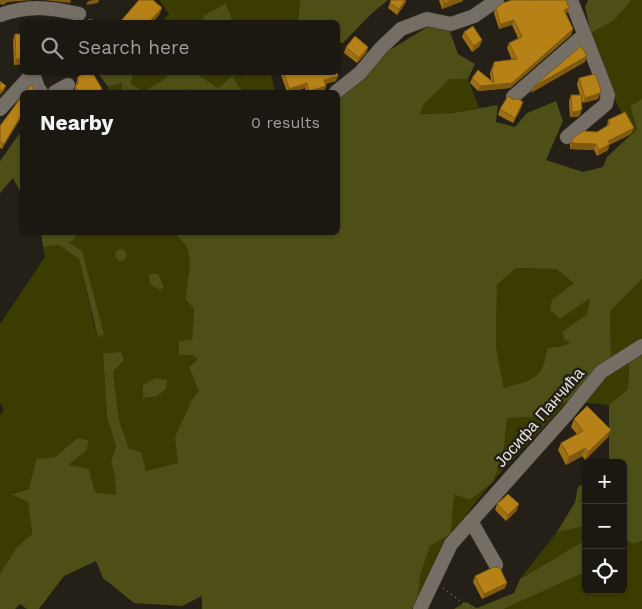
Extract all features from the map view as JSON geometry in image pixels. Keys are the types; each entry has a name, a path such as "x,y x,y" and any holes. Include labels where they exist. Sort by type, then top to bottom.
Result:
{"street":[{"path":"0,15 19,8 40,8 57,9 77,18 79,0"},
{"path":"339,90 360,73 381,48 401,29 427,19 452,24 474,16 497,0"},
{"path":"567,137 606,104 608,95 571,0"},
{"path":"513,97 584,35"},
{"path":"0,109 32,75"},
{"path":"35,75 40,90"},
{"path":"58,90 68,84"},
{"name":"Јосифа Панчића","path":"420,609 451,544 567,414 601,372 642,346"},
{"path":"471,521 496,565"}],"path":[{"path":"433,581 472,609"}],"shaded area":[{"path":"159,0 300,0 298,20 232,20 226,3 203,16 204,20 163,20 169,14"},
{"path":"300,0 388,0 371,14 343,43 340,43 340,20 298,20"},
{"path":"588,0 632,0 613,21 591,33 585,7"},
{"path":"632,0 642,0 642,99 630,106 637,129 633,133 608,88 591,33 613,21"},
{"path":"226,3 232,20 204,20 203,16"},
{"path":"429,26 449,29 458,54 475,64 468,79 450,79 424,104 420,114 452,113 498,105 496,122 515,127 527,113 556,101 563,121 546,160 583,172 603,167 607,157 637,129 630,106 642,99 642,279 610,311 611,358 568,401 532,417 507,418 504,450 493,482 470,500 454,494 451,534 430,546 420,576 418,596 412,609 202,609 202,596 182,606 134,603 103,578 96,561 64,576 39,609 27,609 20,604 15,609 0,609 0,574 16,548 32,534 28,502 11,494 29,489 36,459 55,457 77,438 88,440 87,450 68,465 89,469 95,492 116,495 115,477 111,461 116,446 107,418 103,353 121,352 124,360 113,372 119,420 129,449 141,452 146,471 178,463 175,437 193,398 199,391 189,367 198,359 192,355 179,355 179,341 192,340 194,309 185,299 190,264 187,247 177,235 340,235 340,90 332,90 388,51","holes":["516,268 556,269 574,283 552,300 550,310 560,319 590,298 587,314 563,331 564,339 570,343 547,348 539,373 529,380 504,388 496,347 497,285"]},
{"path":"99,75 133,75 131,83 140,90 121,90 122,83 108,87"},
{"path":"133,75 166,75 169,77 146,90 140,90 131,83"},
{"path":"166,75 199,75 218,88 232,76 242,90 191,90 146,90 168,77"},
{"path":"199,75 232,75 218,88"},
{"path":"271,75 275,90 242,90 232,76"},
{"path":"450,79 468,79 479,108 452,113 420,114 424,104"},
{"path":"122,83 121,90 107,90 108,87"},
{"path":"20,133 20,191 13,178 0,193 0,161"},
{"path":"41,235 75,235 75,238 69,243 82,251 104,334 98,337 79,259 59,245 43,247"},
{"path":"75,235 177,235 187,247 190,264 185,299 194,309 192,341 179,355 192,355 198,359 189,367 200,391 193,398 178,463 146,471 129,449 119,420 113,372 124,360 121,352 103,353 107,418 116,446 111,461 115,477 116,495 95,492 89,469 67,465 87,450 77,438 55,457 36,459 29,489 12,493 28,502 32,534 16,548 0,574 0,415 4,410 0,403 0,324 45,257 43,247 59,245 79,259 97,337 82,251 68,243 75,238"},
{"path":"119,249 123,249 127,255 123,261 119,261 115,257 115,253"},
{"path":"516,268 556,269 575,283 590,298 587,314 563,331 571,343 547,348 539,373 522,383 504,388 496,347 497,285"},
{"path":"149,274 158,274 164,287 160,290 150,284"},
{"path":"642,279 642,353 629,362 628,389 609,405 568,401 493,481 451,534 454,493 504,450 507,418 532,417 611,358 610,310"},
{"path":"642,353 642,541 633,544 627,540 627,459 609,459 609,405 628,389 629,362"},
{"path":"156,378 167,380 166,389 156,396 143,398 143,385"},
{"path":"582,484 582,527 557,532 575,502 578,487"},
{"path":"582,527 582,542 520,579 557,532"},
{"path":"451,534 418,596 420,576 430,546"},
{"path":"627,540 633,544 642,541 642,609 504,609 582,573 582,594 627,594"},
{"path":"582,542 582,573 504,609 454,609 466,602 477,608 514,593 520,579"}],"building":[{"path":"139,0 153,0 162,8 151,20 122,20"},
{"path":"391,0 405,0 399,9 390,3"},
{"path":"512,0 566,0 569,8 564,10 573,29 512,83 480,86 472,78 478,70 494,83 492,68 494,67 494,62 517,59 509,43 522,37 514,20 500,24 496,8"},
{"path":"473,26 482,40 474,46 464,32"},
{"path":"15,34 20,34 20,59 16,59"},
{"path":"355,36 368,47 359,58 346,47"},
{"path":"581,46 587,56 533,87"},
{"path":"595,74 601,90 600,93 585,98 579,78"},
{"path":"81,75 94,75 102,89 78,90 75,86 78,84 78,77"},
{"path":"285,75 338,75 324,80 326,86 312,90 309,90 307,83 289,89"},
{"path":"0,81 6,86 0,92"},
{"path":"31,85 35,90 27,90"},
{"path":"571,95 581,95 582,109 579,111 572,112"},
{"path":"508,96 523,102 515,118 500,109"},
{"path":"20,99 20,117 4,144 0,142 0,126"},
{"path":"625,112 634,128 608,141 610,144 599,150 596,144 572,143 572,139 583,131 597,132 610,124 608,120"},
{"path":"587,406 611,430 588,452 585,448 569,457 561,443 583,431 574,419"},
{"path":"508,494 519,504 508,515 497,504"},
{"path":"494,567 500,568 507,583 484,594 475,576"}]}
